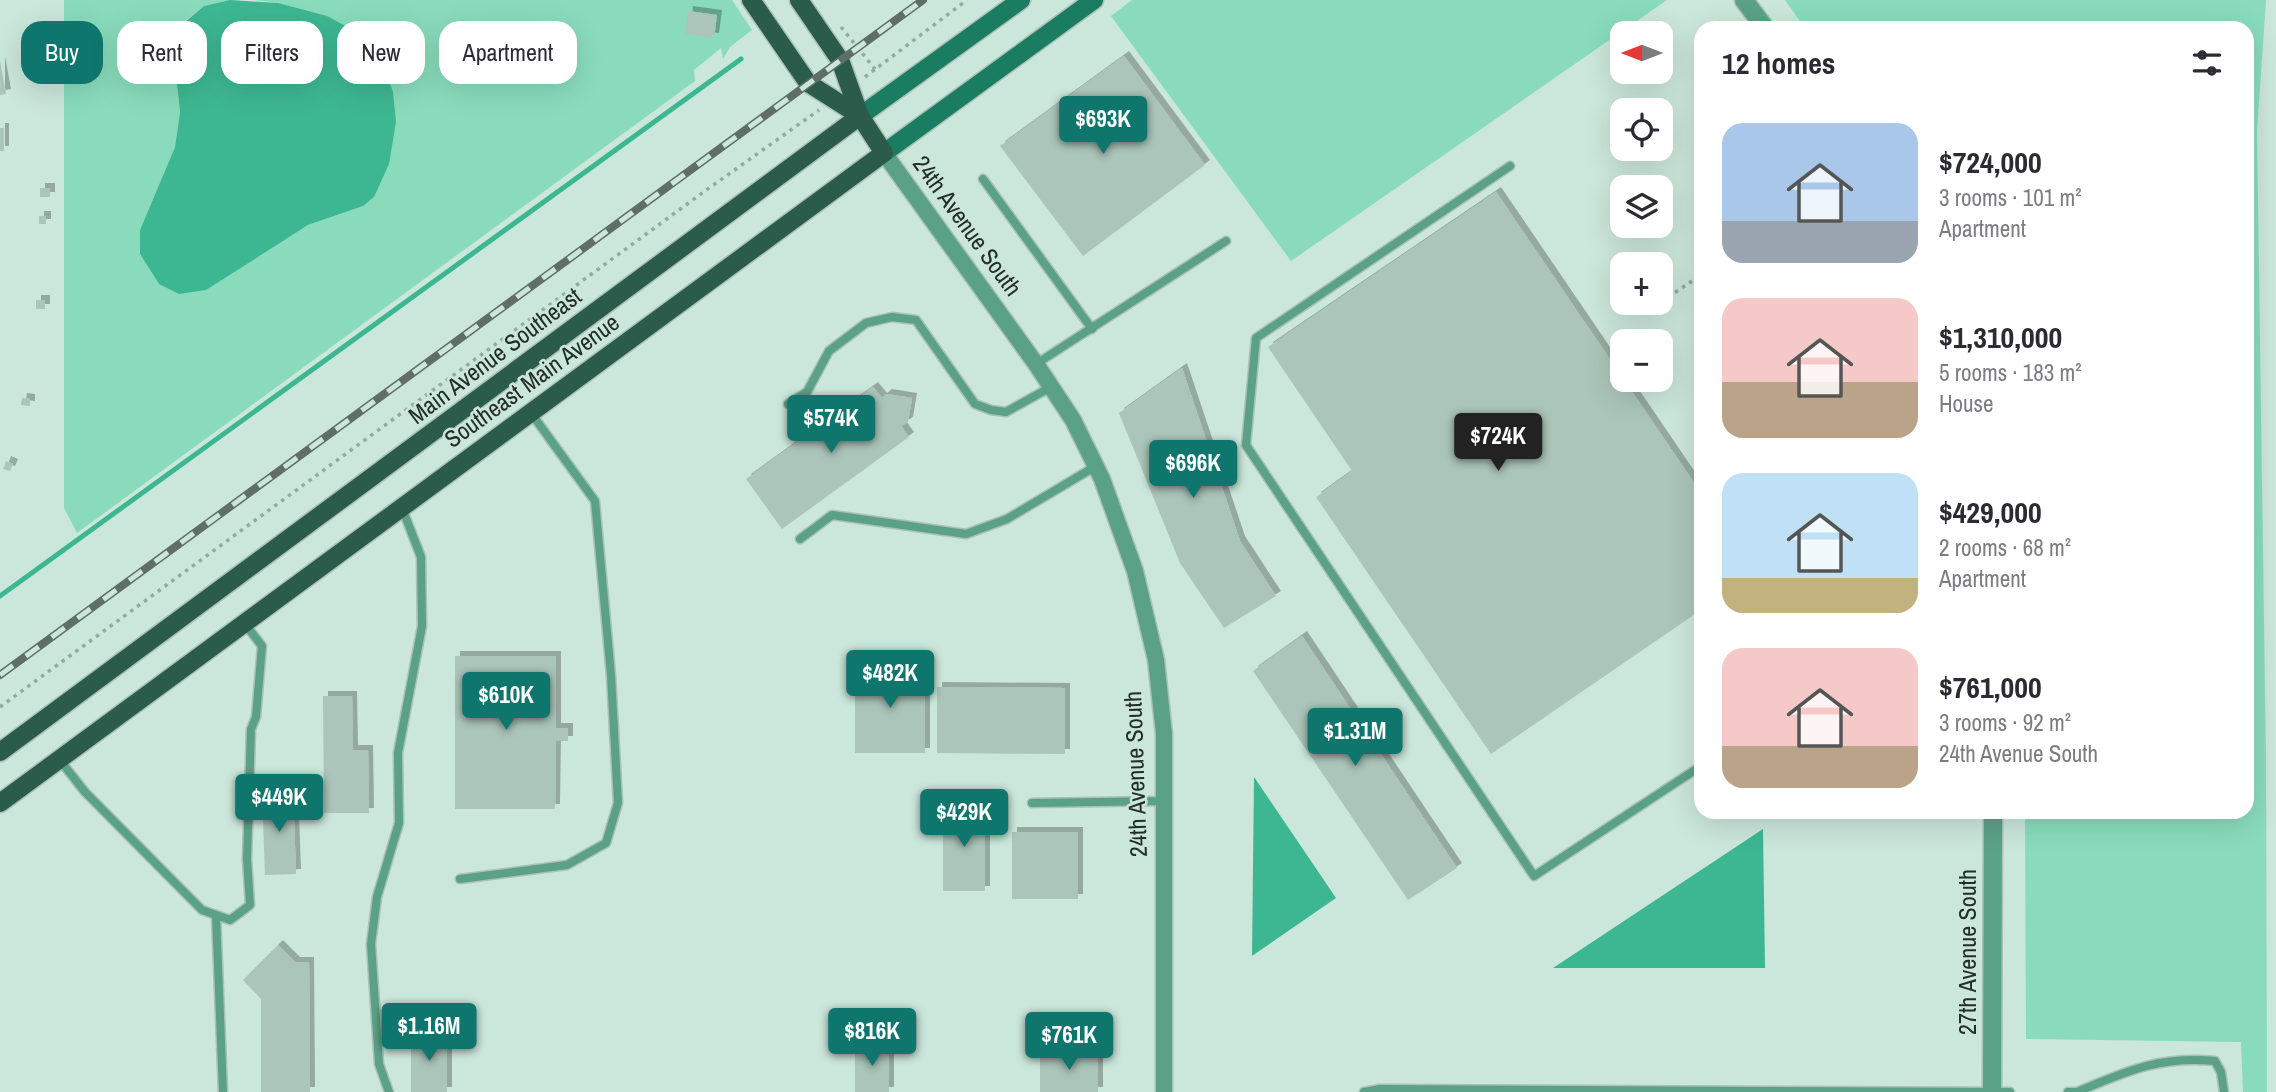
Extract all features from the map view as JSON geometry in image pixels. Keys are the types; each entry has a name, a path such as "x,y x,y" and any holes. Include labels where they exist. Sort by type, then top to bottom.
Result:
{"main road":[{"name":"24th Avenue South","path":"751,0 808,83 860,116"},
{"name":"24th Avenue South","path":"799,0 840,60 860,116 884,153"},
{"name":"Main Avenue Southeast","path":"0,752 1021,0"},
{"name":"Southeast Main Avenue","path":"0,803 1094,0"}],"street":[{"path":"1744,0 1760,21"},
{"name":"24th Avenue South","path":"884,153 1036,364 1073,420 1096,466 1135,571 1156,660 1164,734 1164,1092"},
{"name":"27th Avenue South","path":"1992,1092 1993,819"}],"lane":[{"path":"1510,166 1256,338 1246,445 1534,876 1694,771"},
{"path":"983,179 1092,329"},
{"path":"1036,364 1226,241"},
{"path":"788,404 807,392 829,351 866,323 892,317 916,320 975,404 1006,412 1051,387"},
{"path":"460,879 567,865 606,843 618,803 611,675 595,502 531,413"},
{"path":"800,539 832,515 966,534 1007,519 1096,466"},
{"path":"389,1092 379,1064 371,944 377,897 399,823 398,753 422,626 421,557 401,508"},
{"path":"59,759 85,792 202,910 230,920 250,905 247,859 251,729 256,717 262,646 244,623"},
{"path":"1032,803 1164,801"},
{"path":"216,915 223,1092"},
{"path":"2068,1092 2077,1092 2136,1067 2168,1060 2215,1061 2221,1072 2224,1092"},
{"path":"1364,1092 1380,1089 2010,1092"}],"path":[{"path":"851,88 967,0"},
{"path":"835,20 875,69"},
{"path":"0,707 649,232 833,101"},
{"path":"1673,293 1694,280"}],"shaded area":[{"path":"64,0 230,0 204,6 185,21 117,21 117,84 177,84 180,112 175,147 140,230 140,254 159,284 273,246 308,225 363,206 312,84 323,84 323,21 286,21 278,3 255,0 732,0 752,30 730,47 723,59 721,48 694,70 695,81 77,533 64,508 64,84 103,84 103,21 64,21"},
{"path":"230,0 278,3 327,16 337,21 337,84 390,84 396,122 389,164 374,197 363,206 308,225 206,290 179,294 159,284 140,254 140,230 175,147 180,112 177,84 207,84 207,21 186,21 204,6"},
{"path":"1132,0 1667,0 1637,21 1610,21 1610,40 1291,261 1111,16"},
{"path":"1785,0 2266,0 2257,131 2266,759 2267,1092 2243,1092 2241,1042 2026,1039 2025,819 2254,819 2254,21 1800,21"},
{"path":"1254,777 1336,898 1252,956"},
{"path":"1763,829 1765,968 1553,968"}],"building":[{"path":"688,11 717,15 714,38 685,34"},
{"path":"1124,56 1205,165 1083,256 1000,146"},
{"path":"0,61 6,94 0,95"},
{"path":"0,128 4,128 4,151 0,151"},
{"path":"40,188 50,188 50,197 40,197"},
{"path":"1496,192 1610,359 1610,392 1632,392 1694,483 1694,615 1491,754 1316,497 1352,471 1268,347"},
{"path":"39,216 46,216 46,224 39,224"},
{"path":"36,300 45,300 45,309 36,309"},
{"path":"1182,368 1240,541 1276,596 1224,628 1180,563 1119,413"},
{"path":"873,387 882,398 887,394 912,398 908,422 901,426 909,437 782,529 746,479"},
{"path":"22,398 30,399 30,406 21,405"},
{"path":"6,461 13,464 10,471 3,469"},
{"path":"1302,636 1457,868 1408,900 1253,671"},
{"path":"455,656 556,656 556,728 568,728 568,741 556,741 555,809 455,809"},
{"path":"855,666 925,666 925,753 855,753"},
{"path":"937,687 1065,688 1065,754 937,753"},
{"path":"323,696 352,696 353,750 368,750 369,813 324,813"},
{"path":"293,793 296,874 265,875 262,794"},
{"path":"943,808 985,808 985,891 943,891"},
{"path":"1012,832 1078,832 1078,899 1012,899"},
{"path":"278,945 295,962 309,962 310,1092 261,1092 261,999 243,980"},
{"path":"411,1035 447,1035 447,1092 411,1092"},
{"path":"855,1045 889,1045 889,1092 855,1092"},
{"path":"1040,1051 1098,1052 1098,1092 1040,1092"}],"waterway":[{"path":"0,596 741,59"}],"railway":[{"path":"0,675 923,0"}]}
